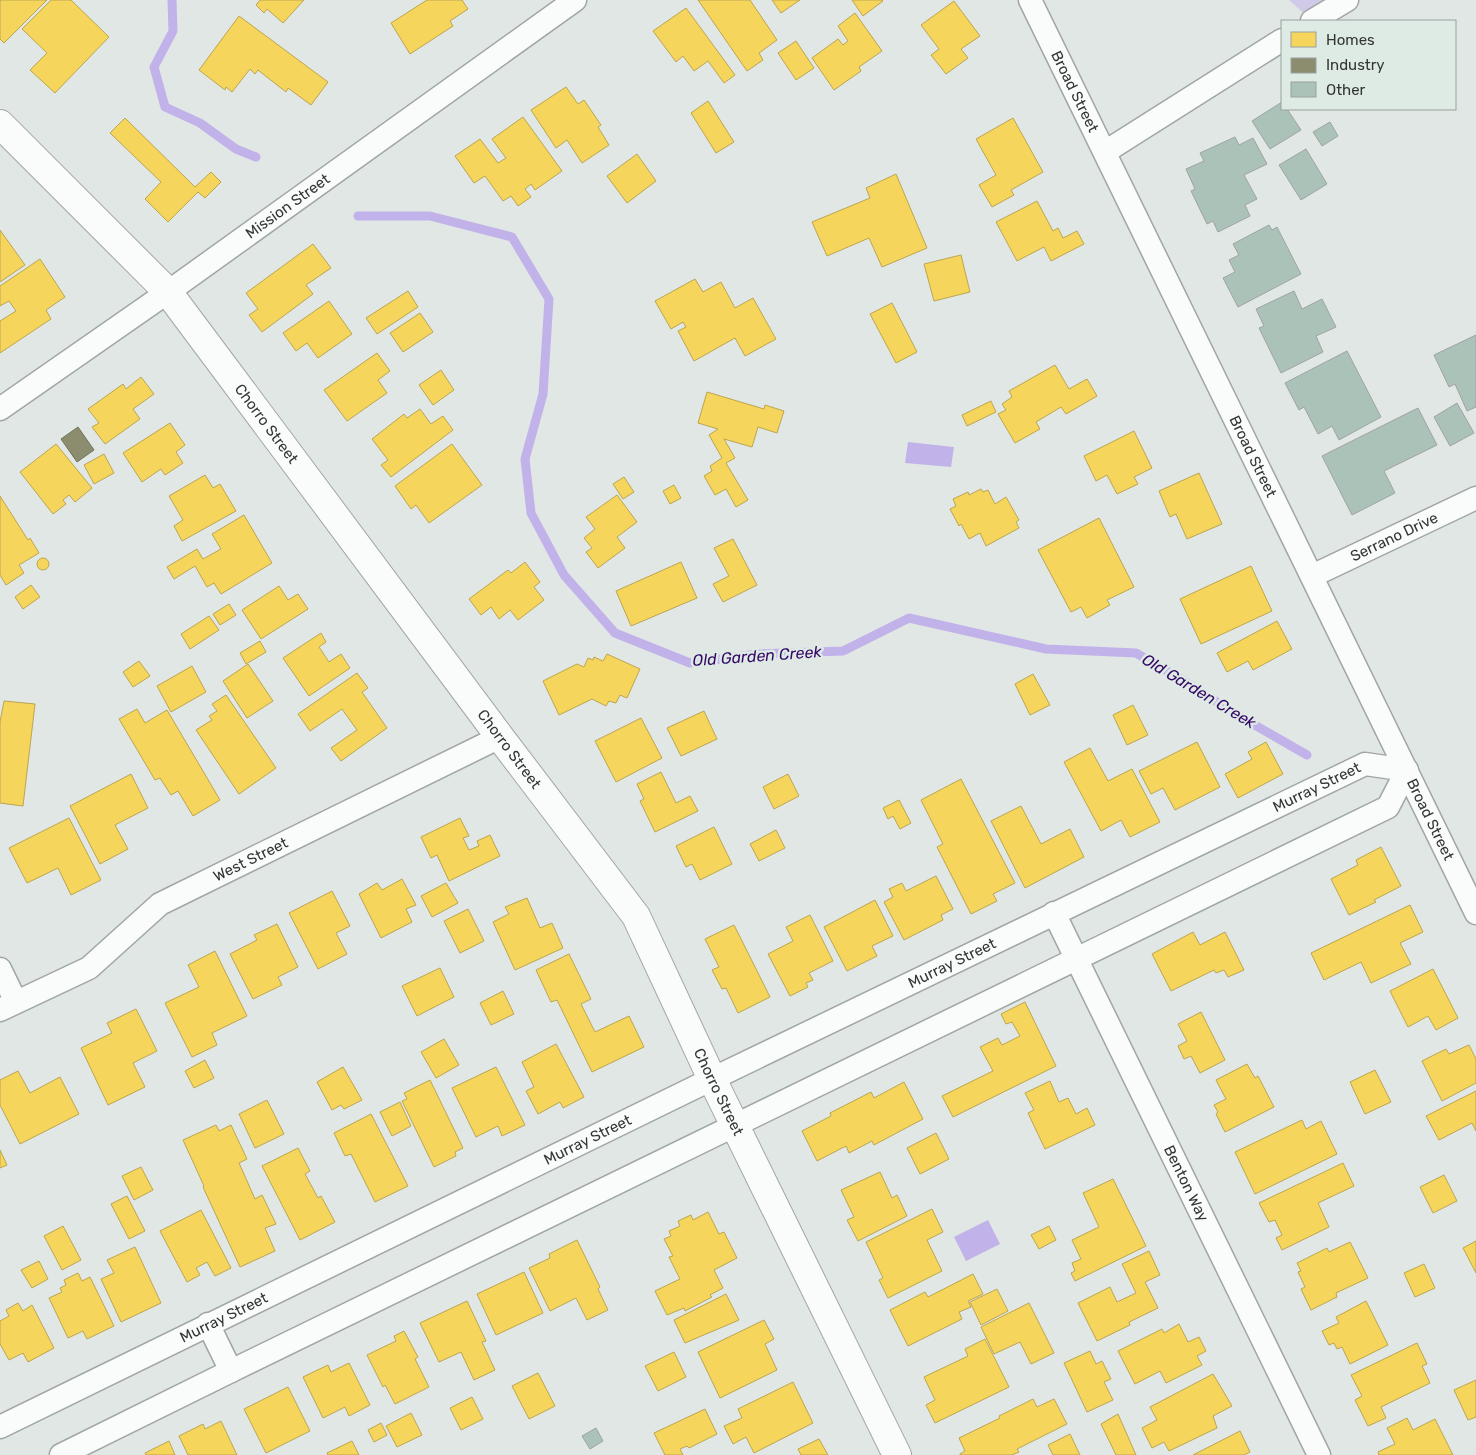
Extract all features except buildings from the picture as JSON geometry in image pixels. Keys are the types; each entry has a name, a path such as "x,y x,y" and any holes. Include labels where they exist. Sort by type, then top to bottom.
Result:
{"street":[{"name":"Mission Street","path":"0,409 168,292 574,0"},
{"name":"Broad Street","path":"1030,0 1476,913"},
{"path":"1314,20 1347,0"},
{"path":"1105,152 1281,41"},
{"name":"Chorro Street","path":"0,124 168,292 636,916 712,1079 897,1455"},
{"name":"Serrano Drive","path":"1312,576 1476,498"},
{"name":"West Street","path":"0,969 8,1006 89,968 160,904 500,737"},
{"name":"Murray Street","path":"0,1427 712,1079 1365,764 1407,770"},
{"path":"61,1455 1388,808 1407,770"},
{"name":"Benton Way","path":"1054,913 1319,1455"},
{"path":"208,1324 231,1371"}],"shaded area":[{"path":"1289,0 1338,0 1308,17"},
{"path":"908,442 954,447 951,467 905,463"},
{"path":"988,1220 1000,1244 966,1261 954,1237"}],"waterway":[{"name":"Old Garden Creek","path":"172,0 173,31 154,67 165,107 200,123 236,149 256,157"},
{"name":"Old Garden Creek","path":"358,216 430,216 512,237 549,299 543,394 525,459 531,513 564,575 615,633 690,663 758,654 843,651 909,618 1046,649 1136,653 1307,755"}]}
